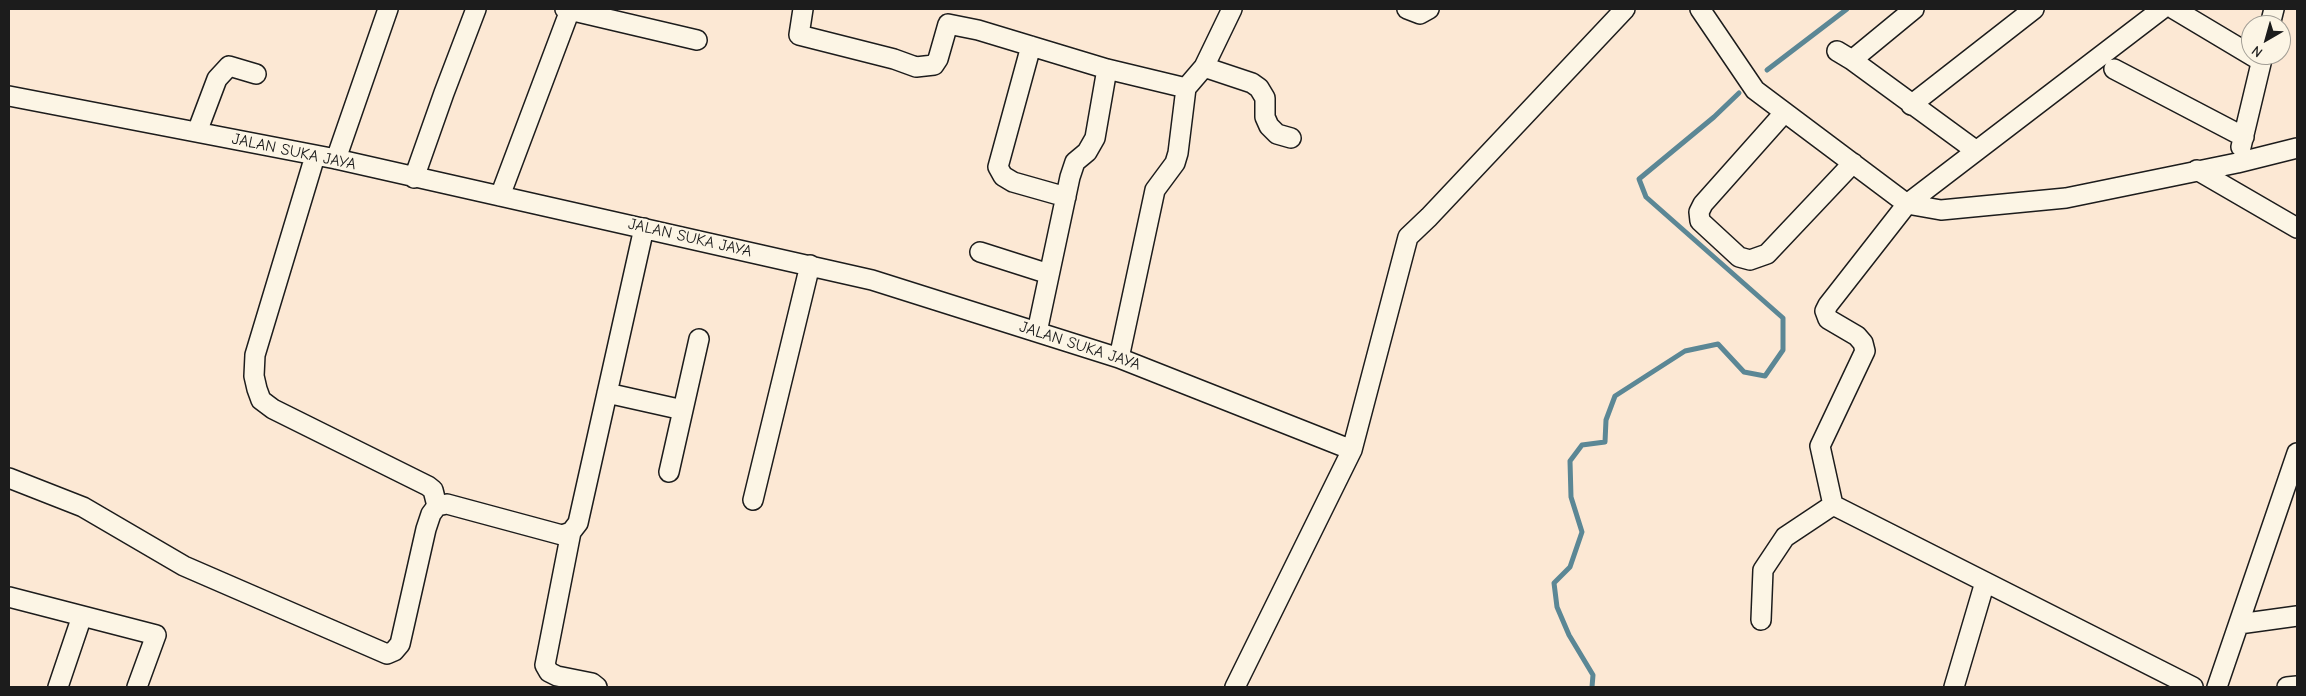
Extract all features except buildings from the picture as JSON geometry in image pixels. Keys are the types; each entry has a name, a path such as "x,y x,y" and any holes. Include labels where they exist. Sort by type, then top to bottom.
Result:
{"street":[{"path":"336,159 388,9"},
{"path":"414,178 476,9"},
{"path":"500,196 567,9 697,40"},
{"path":"803,9 799,35 894,59 916,67 934,66 938,60 948,16 978,30 1030,46 1108,69 1186,88"},
{"path":"1119,358 1156,190 1175,163 1178,154 1186,88 1204,67 1232,9"},
{"path":"1407,9 1420,14 1429,9"},
{"path":"1235,687 1352,450 1408,237 1625,9"},
{"path":"1914,9 1844,56 1975,150"},
{"path":"1911,104 2034,9"},
{"path":"1833,505 1820,446 1865,351 1863,343 1856,336 1828,319 1826,311 1907,204 1975,150 2162,9"},
{"path":"2174,9 2241,46"},
{"path":"1708,12 1743,74 1755,90 1907,204 1941,210 2066,198 2237,163 2297,148"},
{"path":"1030,46 998,167 1003,176 1013,182 1066,197"},
{"path":"2237,163 2260,65"},
{"path":"197,132 217,79 229,66 256,74"},
{"path":"1204,67 1252,83 1259,88 1265,98 1265,117 1269,126 1277,134 1291,138"},
{"path":"1037,332 1075,162 1087,152 1095,138 1108,69"},
{"path":"2114,69 2244,137"},
{"name":"JALAN SUKA JAYA","path":"9,96 336,159 872,280 1119,358 1352,450"},
{"path":"1784,113 1703,204 1700,212 1700,221 1739,257 1750,260 1767,254 1853,163"},
{"path":"315,156 255,355 254,376 257,389 261,400 272,408 428,486 433,490 438,506"},
{"path":"2197,170 2297,228"},
{"path":"598,687 592,683 557,676 549,672 545,665 571,532 578,523 644,228"},
{"path":"980,252 1049,274"},
{"path":"753,500 810,265"},
{"path":"669,472 699,339"},
{"path":"607,393 683,410"},
{"path":"2217,687 2297,453"},
{"path":"9,478 83,507 184,566 387,654 394,651 400,644 426,529 431,514 438,506 447,504 562,535 571,532"},
{"path":"1833,505 2193,687"},
{"path":"1761,620 1762,570 1784,537 1833,505"},
{"path":"1954,687 1985,582"},
{"path":"9,598 156,635 137,687"},
{"path":"58,687 82,616"},
{"path":"2239,624 2297,616"},
{"path":"2287,687 2297,686"}],"waterway":[{"path":"1767,70 1847,9"},
{"path":"1592,687 1593,675 1569,635 1557,607 1554,583 1570,567 1582,532 1571,497 1570,461 1582,445 1605,442 1606,420 1615,396 1685,351 1718,344 1744,372 1765,376 1783,350 1783,318 1646,197 1639,179 1714,117 1739,93"}]}
